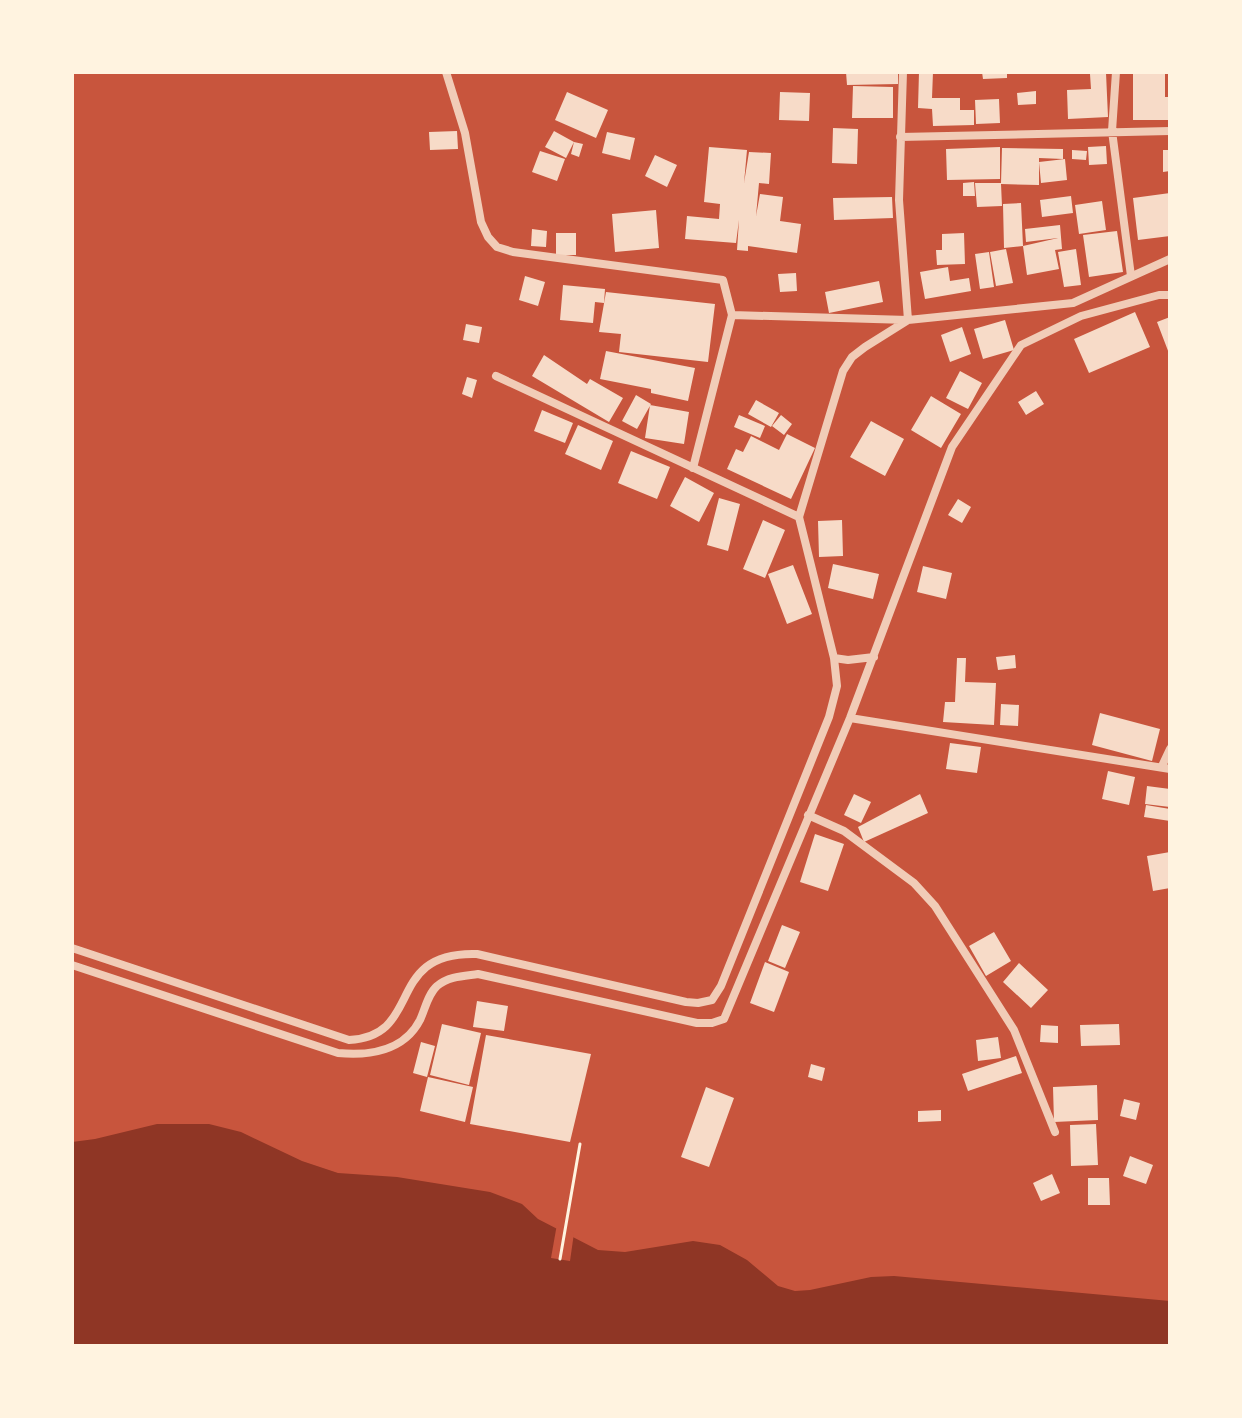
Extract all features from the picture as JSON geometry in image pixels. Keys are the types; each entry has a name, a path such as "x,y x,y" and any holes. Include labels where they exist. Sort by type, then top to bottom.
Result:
{"street":[{"path":"446,72 465,133 481,222 497,247 513,252 723,280 732,315 693,468"},
{"path":"903,72 899,200 908,320"},
{"path":"1116,72 1112,131 1131,276"},
{"path":"900,137 1170,131"},
{"path":"732,315 908,320 1073,303 1170,259"},
{"path":"72,965 338,1053 365,1055 389,1048 419,1022 435,988 453,977 478,974 697,1023 724,1019 850,718 952,447 1021,345 1081,316 1159,295 1170,295"},
{"path":"72,948 349,1040 365,1039 379,1033 400,1010 411,983 422,968 454,953 477,954 686,1002 712,1000 721,986 829,717 837,686 834,658 799,517 843,371 852,357 908,320"},
{"path":"496,376 799,517"},
{"path":"834,658 874,657"},
{"path":"850,718 1166,767 1170,749"},
{"path":"808,815 844,831 914,883 935,906 1014,1030 1055,1132"}],"path":[{"path":"560,1259 580,1144"}],"shaded area":[{"path":"157,1124 209,1124 241,1132 302,1161 338,1173 397,1177 490,1192 522,1204 538,1219 598,1250 625,1252 693,1241 720,1245 747,1260 778,1286 795,1291 871,1277 894,1276 1170,1301 1170,1346 72,1346 72,1142"}],"pier":[{"path":"557,1224 574,1233 570,1261 551,1258"}],"building":[{"path":"846,72 898,72 898,84 847,85"},
{"path":"919,72 933,72 932,98 960,98 960,110 974,110 974,125 933,126 932,109 918,108"},
{"path":"982,72 1007,72 1007,78 983,79"},
{"path":"1133,72 1165,73 1165,97 1170,97 1170,120 1133,120"},
{"path":"1106,73 1108,117 1068,119 1067,90 1091,89 1090,74"},
{"path":"853,86 893,87 893,118 852,118"},
{"path":"1036,91 1036,104 1018,105 1017,93"},
{"path":"567,92 608,110 596,138 555,120"},
{"path":"780,92 810,93 809,121 779,120"},
{"path":"999,99 1000,123 976,124 975,100"},
{"path":"833,128 858,129 857,164 832,163"},
{"path":"457,131 458,149 430,150 429,132"},
{"path":"554,131 574,142 566,158 545,147"},
{"path":"607,132 635,138 630,160 602,153"},
{"path":"574,142 583,144 579,157 571,154"},
{"path":"1106,146 1107,164 1089,165 1088,147"},
{"path":"709,147 747,150 744,183 749,152 771,153 769,184 759,183 756,216 760,194 783,197 780,221 801,224 797,253 748,246 748,251 737,250 739,220 736,243 685,239 687,216 719,219 720,204 704,202"},
{"path":"1000,147 1000,179 947,180 946,149"},
{"path":"1002,148 1063,149 1063,159 1039,158 1039,185 1001,184 1002,206 977,207 975,183 1001,183"},
{"path":"1072,150 1087,151 1086,160 1072,159"},
{"path":"1163,150 1170,150 1170,171 1163,172"},
{"path":"540,151 565,159 557,181 532,172"},
{"path":"655,155 677,165 667,187 645,176"},
{"path":"1065,159 1067,180 1041,183 1039,162"},
{"path":"974,182 975,196 963,196 963,183"},
{"path":"1170,193 1170,236 1138,240 1133,198"},
{"path":"1071,196 1073,213 1042,217 1040,200"},
{"path":"892,197 893,218 834,220 833,198"},
{"path":"1102,201 1106,230 1079,234 1075,205"},
{"path":"1021,203 1023,246 1004,248 1003,204"},
{"path":"656,210 659,248 615,252 612,214"},
{"path":"1060,225 1062,249 1055,250 1059,269 1027,275 1023,246 1058,238 1026,242 1025,229"},
{"path":"532,229 547,231 546,247 531,246"},
{"path":"1117,231 1123,272 1089,277 1083,235"},
{"path":"556,233 576,233 576,255 556,255"},
{"path":"964,233 965,264 937,265 936,250 942,250 942,234"},
{"path":"1006,249 1013,283 996,286 990,252"},
{"path":"1076,249 1081,285 1064,287 1058,252"},
{"path":"989,252 994,287 980,289 975,254"},
{"path":"948,267 950,281 969,278 971,291 925,299 920,272"},
{"path":"796,273 797,291 780,292 778,274"},
{"path":"525,276 545,282 538,306 519,300"},
{"path":"879,281 883,302 829,313 825,292"},
{"path":"563,285 605,289 604,303 595,302 593,323 560,320"},
{"path":"606,292 715,304 708,362 619,352 621,334 599,332"},
{"path":"1135,312 1150,347 1089,373 1074,339"},
{"path":"1170,317 1170,356 1157,322"},
{"path":"1005,320 1014,350 983,359 974,329"},
{"path":"466,324 482,327 479,343 463,340"},
{"path":"962,327 971,354 950,362 941,335"},
{"path":"606,351 695,368 688,401 651,393 651,389 600,379"},
{"path":"544,355 587,384 590,379 623,398 609,422 532,376"},
{"path":"960,371 982,383 968,409 946,398"},
{"path":"467,377 477,380 472,398 462,394"},
{"path":"1036,391 1044,404 1026,415 1018,402"},
{"path":"636,395 651,404 637,429 622,421"},
{"path":"931,396 961,414 941,448 911,430"},
{"path":"756,400 779,413 771,427 748,414"},
{"path":"650,405 689,412 684,444 645,438"},
{"path":"542,410 573,423 565,443 534,431"},
{"path":"739,415 765,426 760,438 734,427"},
{"path":"781,415 792,424 784,435 772,426"},
{"path":"871,421 904,439 885,476 850,457"},
{"path":"578,425 613,441 601,470 565,454"},
{"path":"787,434 815,448 791,499 727,469 736,449 743,452 751,436 779,450"},
{"path":"631,451 670,467 657,499 618,483"},
{"path":"685,477 714,493 699,522 670,506"},
{"path":"719,498 740,504 728,551 707,545"},
{"path":"958,499 971,507 962,523 948,515"},
{"path":"763,520 785,530 765,578 743,569"},
{"path":"842,520 843,556 819,557 818,521"},
{"path":"833,564 879,574 873,599 828,588"},
{"path":"793,565 812,614 787,624 768,574"},
{"path":"923,566 952,573 946,599 917,592"},
{"path":"1015,655 1016,668 998,670 996,657"},
{"path":"957,658 966,658 965,682 996,683 994,725 943,722 945,702 955,702"},
{"path":"1001,704 1019,705 1018,726 1000,725"},
{"path":"1100,713 1160,729 1152,761 1092,745"},
{"path":"950,743 981,747 977,773 946,769"},
{"path":"1108,771 1135,777 1129,805 1102,799"},
{"path":"1147,786 1170,789 1170,807 1145,804"},
{"path":"854,794 871,802 861,823 844,815"},
{"path":"920,794 928,813 864,842 858,827"},
{"path":"1146,805 1170,809 1170,821 1144,817"},
{"path":"815,834 844,844 828,891 800,882"},
{"path":"1170,852 1170,888 1153,891 1147,856"},
{"path":"782,925 800,932 785,968 768,961"},
{"path":"994,932 1011,961 986,976 969,946"},
{"path":"765,962 789,972 774,1012 750,1003"},
{"path":"1019,963 1048,990 1031,1008 1003,982"},
{"path":"477,1001 508,1006 504,1031 473,1027"},
{"path":"442,1024 481,1033 469,1085 430,1075"},
{"path":"1119,1024 1120,1045 1081,1046 1080,1025"},
{"path":"1041,1025 1058,1026 1058,1043 1040,1042"},
{"path":"486,1035 591,1054 570,1142 470,1124"},
{"path":"998,1037 1001,1058 978,1061 976,1040"},
{"path":"421,1042 435,1046 427,1077 413,1073"},
{"path":"1016,1056 1022,1073 968,1091 962,1074"},
{"path":"811,1064 825,1068 822,1081 808,1077"},
{"path":"428,1077 473,1087 465,1122 420,1111"},
{"path":"1097,1085 1098,1120 1054,1122 1053,1087"},
{"path":"706,1087 734,1098 709,1167 681,1157"},
{"path":"1124,1099 1140,1103 1136,1120 1120,1116"},
{"path":"941,1110 941,1121 918,1122 918,1111"},
{"path":"1096,1124 1098,1165 1071,1166 1070,1125"},
{"path":"1130,1156 1153,1165 1146,1184 1123,1176"},
{"path":"1052,1174 1060,1193 1041,1201 1033,1183"},
{"path":"1088,1178 1109,1178 1110,1205 1088,1205"}]}
